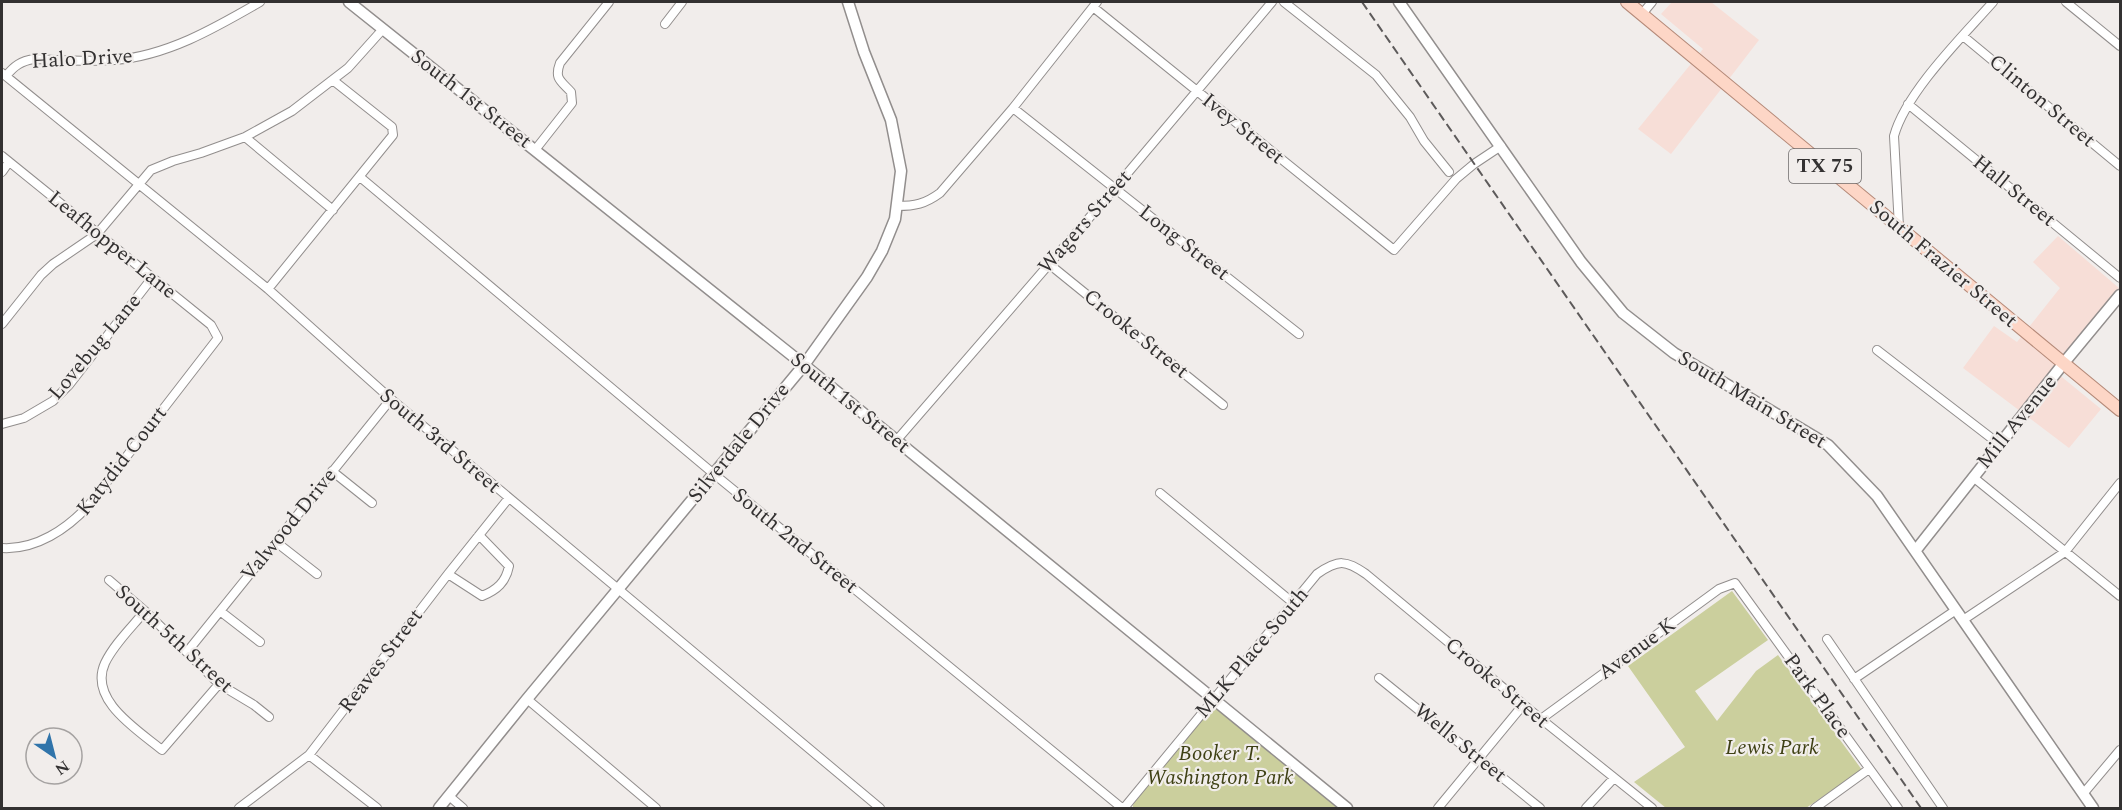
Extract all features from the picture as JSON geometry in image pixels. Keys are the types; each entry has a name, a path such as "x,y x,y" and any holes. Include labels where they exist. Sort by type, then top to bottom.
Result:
{"main road":[{"name":"South Frazier Street","path":"1627,2 2121,410"}],"street":[{"name":"Halo Drive","path":"4,74 25,60 115,60 174,47 199,36 260,2"},
{"name":"South 1st Street","path":"349,2 804,365 1347,808"},
{"path":"535,150 572,103 571,92 558,80 556,72 560,63 609,2"},
{"path":"665,24 682,2"},
{"name":"Silverdale Drive","path":"439,808 804,365 867,277 882,251 895,219 901,171 893,129 848,2"},
{"name":"Wagers Street","path":"896,441 1272,2"},
{"path":"1284,2 1376,75 1410,117 1424,141 1449,172"},
{"name":"South Main Street","path":"1399,2 1581,262 1623,313 1674,353 1828,445 1877,496 2093,808"},
{"path":"1642,14 1652,2"},
{"path":"1899,227 1894,136 1897,126 1908,104 1994,2"},
{"path":"2066,2 2121,46"},
{"path":"897,206 915,206 928,202 940,193 1013,108 1095,4"},
{"name":"Ivey Street","path":"1095,4 1196,90 1394,250 1456,180 1474,164 1501,146"},
{"path":"2,324 41,275 53,264 98,234 141,185 151,170 244,137 292,111 334,81 359,58 383,29"},
{"name":"Clinton Street","path":"1963,36 2121,166"},
{"name":"South 3rd Street","path":"4,74 268,289 508,499 880,808"},
{"path":"268,289 392,137 394,131 334,81"},
{"name":"Hall Street","path":"1908,104 2121,278"},
{"name":"Long Street","path":"1013,108 1299,334"},
{"path":"244,137 333,210"},
{"name":"Leafhopper Lane","path":"2,156 215,328 218,338"},
{"path":"2,172 9,162"},
{"name":"South 2nd Street","path":"360,177 714,474 1123,808"},
{"name":"Crooke Street","path":"1049,264 1223,405"},
{"name":"Lovebug Lane","path":"2,424 24,418 53,401 69,385 152,278"},
{"name":"Mill Avenue","path":"1916,550 2063,364 2121,296"},
{"name":"Katydid Court","path":"2,548 37,542 55,534 74,521 89,505 218,338"},
{"path":"1877,350 1999,444"},
{"name":"Valwood Drive","path":"187,652 391,399"},
{"path":"332,471 372,502"},
{"path":"1973,477 2121,597"},
{"path":"1964,620 2065,552 2121,483"},
{"path":"1160,493 1292,602"},
{"name":"Reaves Street","path":"239,808 309,755 508,499"},
{"path":"448,574 482,596 501,585 509,566 479,535"},
{"path":"276,542 317,574"},
{"name":"Crooke Street","path":"1341,562 1350,564 1366,574 1523,705 1652,808"},
{"name":"MLK Place South","path":"1123,808 1292,602 1317,574 1330,565 1341,562"},
{"name":"South 5th Street","path":"109,580 145,610 219,684 269,717"},
{"name":"Avenue K","path":"1541,719 1719,589 1736,583"},
{"name":"Park Place","path":"1736,583 1898,808"},
{"path":"145,610 104,665 103,686 111,707 162,750 219,684"},
{"path":"1854,679 1956,610"},
{"path":"220,611 260,642"},
{"path":"1827,639 1943,808"},
{"name":"Wells Street","path":"1379,678 1540,808"},
{"path":"527,699 656,808"},
{"path":"1438,808 1523,705"},
{"path":"2083,794 2121,750"},
{"path":"309,755 377,808"},
{"path":"1815,808 1869,769"},
{"path":"1586,808 1614,778"},
{"path":"449,796 463,808"}],"shaded area":[{"path":"1672,2 1711,2 1759,40 1671,154 1638,129 1703,49 1661,14"},
{"path":"2058,236 2119,288 2052,369 2101,409 2069,448 1963,368 1994,326 2017,342 2060,288 2033,262"}],"green space":[{"name":"Lewis Park","path":"1732,591 1768,640 1695,691 1717,721 1756,671 1778,655 1862,770 1806,808 1666,808 1634,782 1685,747 1628,666"},
{"name":"Booker T. Washington Park","path":"1216,709 1338,808 1133,808 1139,796 1205,716"}],"railway":[{"path":"1362,2 1921,808"}]}
